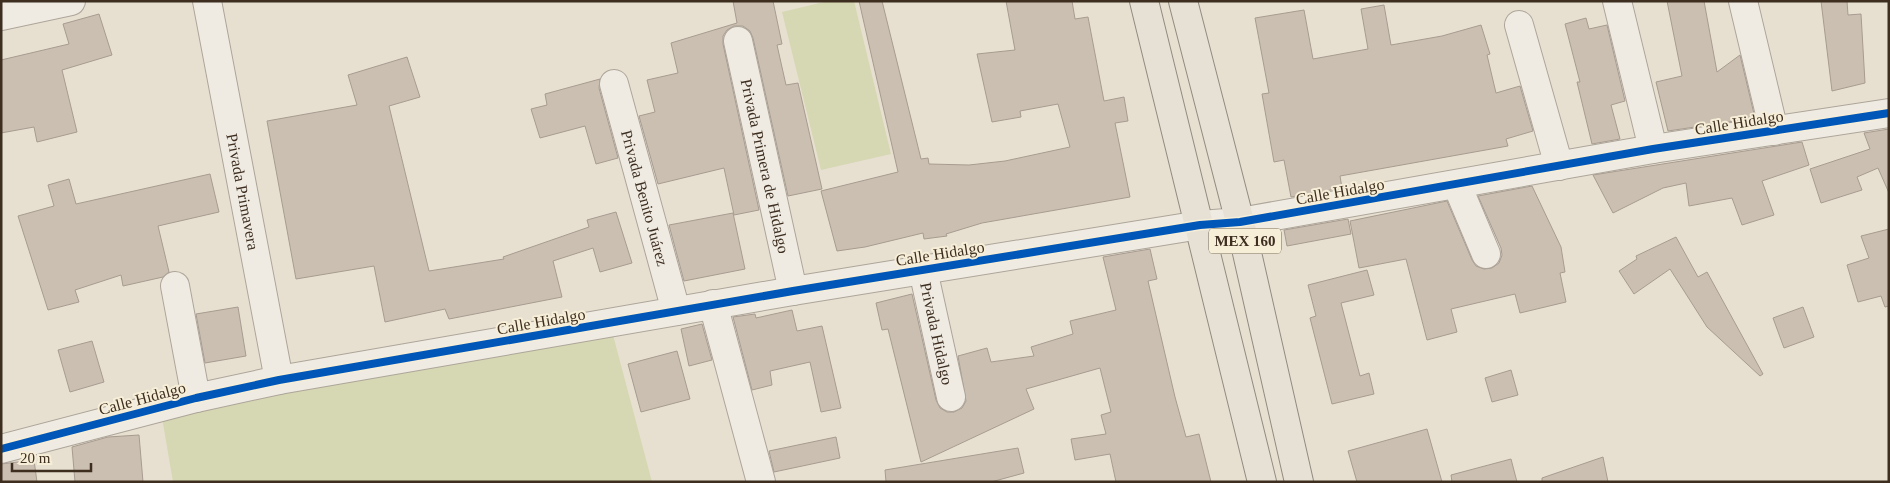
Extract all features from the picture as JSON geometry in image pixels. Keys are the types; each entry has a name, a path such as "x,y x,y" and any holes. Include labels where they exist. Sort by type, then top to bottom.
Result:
{"main road":[{"name":"MEX 160","path":"1144,1 1262,482"},
{"name":"MEX 160","path":"1183,1 1240,222 1299,482"}],"street":[{"path":"1,16 71,1"},
{"name":"Privada Primavera","path":"207,1 279,380"},
{"path":"1617,1 1653,150"},
{"path":"1743,1 1774,131"},
{"path":"1519,25 1558,166"},
{"name":"Privada Primera de Hidalgo","path":"738,41 793,291"},
{"name":"Privada Benito Juárez","path":"614,84 676,311"},
{"name":"Calle Hidalgo","path":"1,449 196,398 279,380 713,304 1200,225 1240,222 1558,166 1889,112"},
{"path":"1457,185 1486,254"},
{"name":"Privada Hidalgo","path":"923,270 951,397"},
{"path":"175,286 196,398"},
{"path":"713,304 761,482"}],"green space":[{"path":"828,1 854,1 891,154 821,170 782,12"},
{"path":"613,335 652,482 173,482 161,412"}],"building":[{"path":"733,1 773,1 782,44 777,45 786,85 798,83 822,189 788,196 753,38 750,31 743,26 734,26 727,30 723,36 723,44 759,210 734,215 724,168 658,184 639,116 655,112 647,80 678,73 671,43 737,23"},
{"path":"859,1 882,1 921,159 928,158 929,164 969,165 1005,161 1070,147 1058,104 1020,111 1021,117 992,122 977,54 1015,50 1006,1 1072,1 1075,19 1088,17 1104,101 1124,97 1128,121 1115,123 1130,197 982,223 946,234 947,236 924,239 923,233 865,247 837,251 821,191 898,172"},
{"path":"1667,1 1704,1 1717,72 1740,55 1755,118 1668,131 1656,82 1682,76"},
{"path":"1821,1 1847,1 1848,15 1861,14 1865,83 1832,91"},
{"path":"1384,5 1391,45 1442,36 1481,25 1490,54 1487,55 1496,93 1520,86 1533,131 1506,139 1508,146 1340,176 1342,188 1291,197 1284,160 1274,162 1262,94 1269,93 1255,18 1304,10 1313,59 1368,49 1361,9"},
{"path":"99,14 112,55 62,70 77,132 37,142 34,127 1,133 1,60 69,44 63,24"},
{"path":"1586,18 1589,29 1607,25 1625,101 1611,105 1620,139 1592,144 1577,82 1580,82 1565,24"},
{"path":"407,57 420,97 389,106 429,271 504,259 503,257 589,227 587,220 616,212 632,263 600,272 593,248 553,261 562,297 449,319 445,309 385,322 374,266 296,279 267,121 357,105 348,75"},
{"path":"600,79 599,88 618,158 596,164 585,126 540,138 531,109 547,105 545,94"},
{"path":"1889,129 1889,193 1878,168 1857,177 1862,190 1821,203 1810,169 1870,149 1864,133"},
{"path":"1802,142 1809,165 1762,181 1774,215 1742,225 1732,198 1689,206 1686,183 1663,188 1613,213 1593,175"},
{"path":"210,174 219,212 158,226 169,272 163,277 123,286 121,275 75,290 79,302 48,310 18,216 54,206 48,185 69,179 76,204"},
{"path":"1532,186 1561,247 1565,272 1560,273 1566,302 1520,313 1515,294 1451,309 1457,332 1427,340 1406,259 1359,268 1350,221 1447,201 1476,266 1484,269 1492,268 1499,263 1502,255 1501,248 1478,196"},
{"path":"733,213 745,269 684,281 669,225"},
{"path":"1348,219 1351,234 1287,246 1284,230"},
{"path":"1889,229 1889,306 1885,307 1881,296 1858,302 1847,265 1869,258 1861,236"},
{"path":"1676,237 1698,277 1707,272 1763,374 1760,376 1707,327 1670,269 1634,294 1619,271 1637,259 1636,256"},
{"path":"1150,249 1157,279 1148,281 1175,397 1186,437 1199,434 1211,482 1116,482 1110,454 1075,460 1071,439 1106,434 1101,415 1111,412 1100,368 1026,389 1034,409 921,462 888,329 882,330 876,303 912,294 936,400 940,408 947,412 954,412 962,408 966,401 958,356 987,348 991,362 1034,356 1031,347 1073,334 1070,321 1116,310 1103,257"},
{"path":"1367,270 1374,295 1341,303 1360,376 1369,373 1374,394 1332,404 1310,318 1316,316 1308,285"},
{"path":"238,307 246,356 205,363 196,314"},
{"path":"1803,307 1814,337 1784,348 1773,318"},
{"path":"792,310 797,331 822,326 841,408 821,412 810,362 770,371 772,385 752,390 733,317 755,314 756,318"},
{"path":"702,324 712,360 689,366 681,329"},
{"path":"92,341 104,382 70,392 58,350"},
{"path":"677,351 690,399 641,412 628,364"},
{"path":"1511,370 1518,395 1492,402 1485,378"},
{"path":"1427,429 1442,482 1357,482 1348,451"},
{"path":"139,435 143,482 75,482 72,447 108,437"},
{"path":"836,437 840,458 774,472 769,451"},
{"path":"1018,448 1024,473 991,482 886,482 885,470"},
{"path":"1603,457 1608,482 1542,482 1542,478"},
{"path":"1511,459 1517,482 1452,482 1451,475"},
{"path":"34,460 37,482 1,482 1,464"}],"cycle path":[{"path":"1,449 196,398 279,380 793,291 1200,225 1240,222 1653,149 1889,113"}]}
